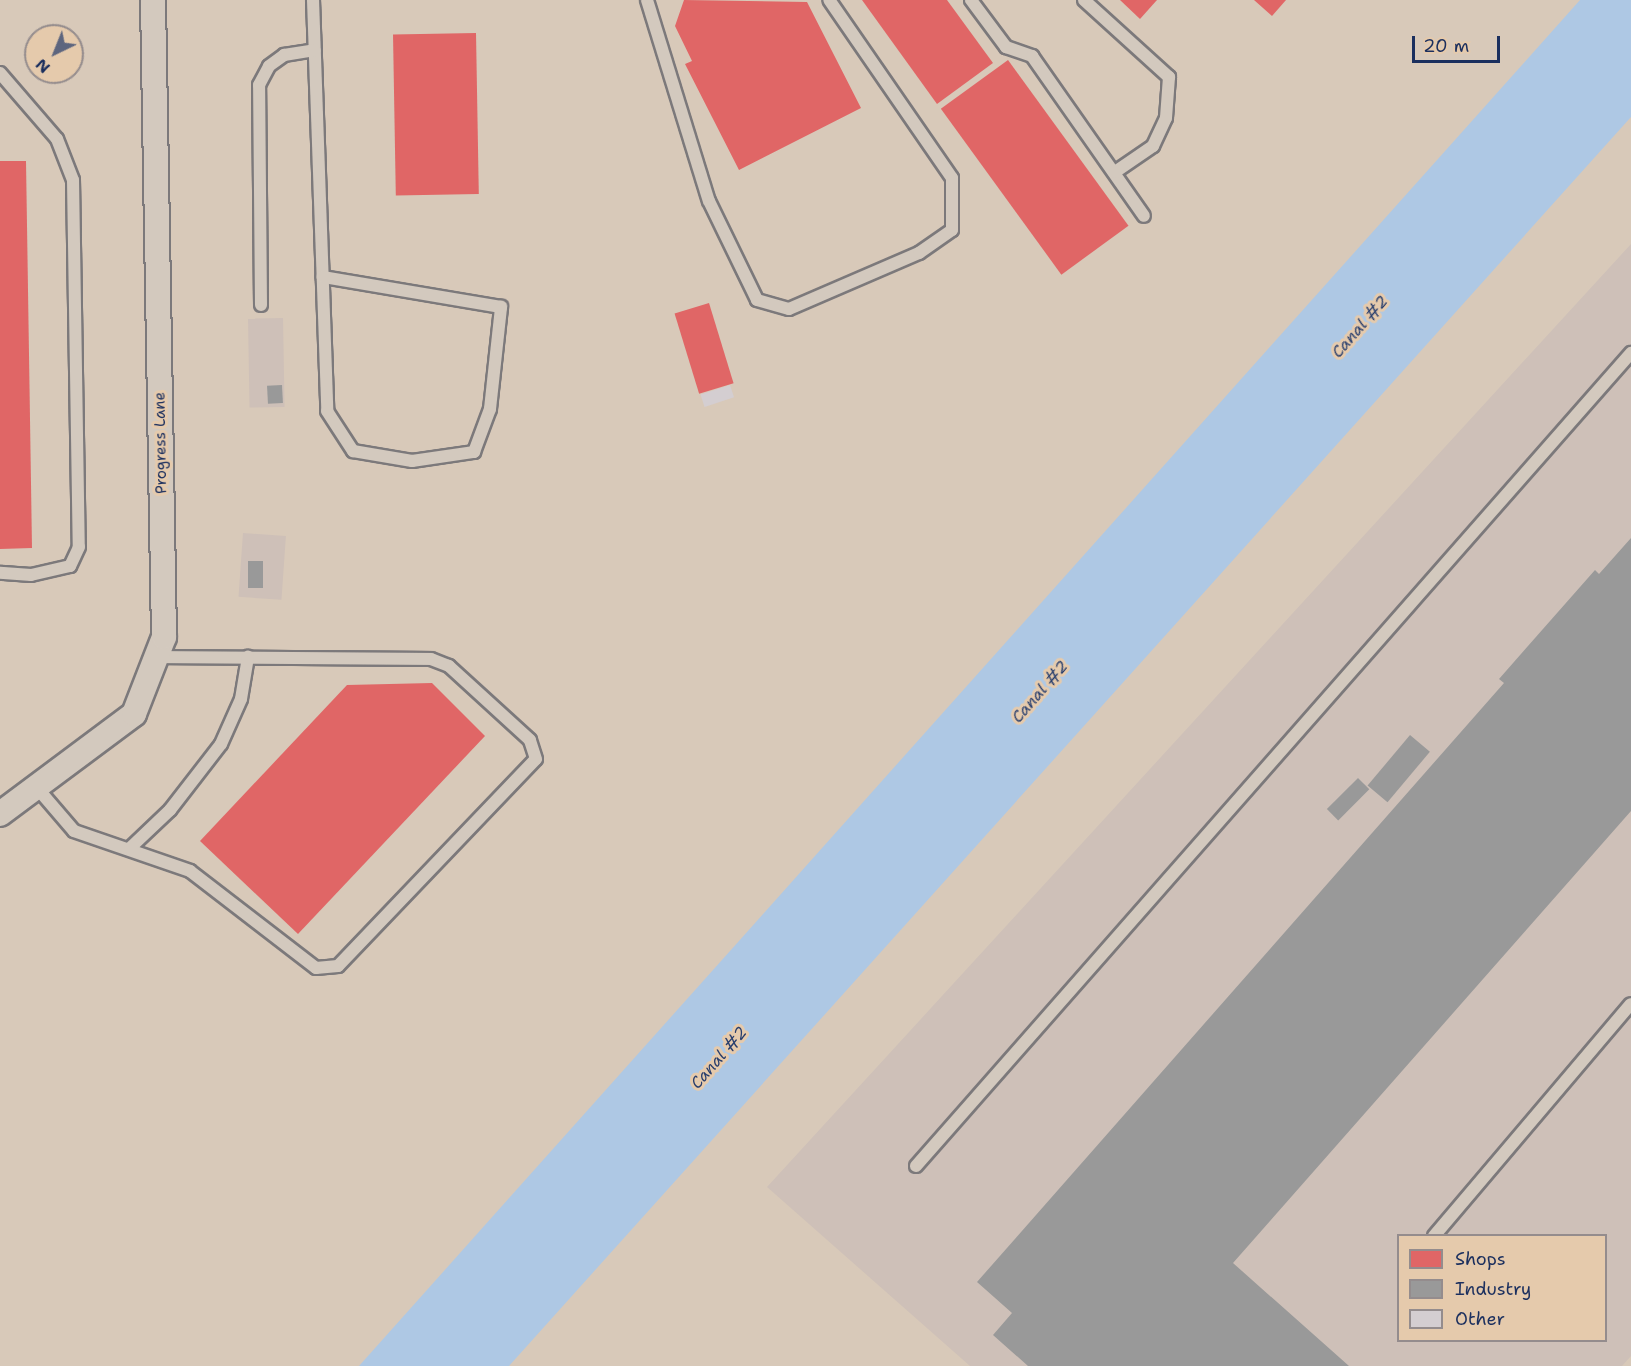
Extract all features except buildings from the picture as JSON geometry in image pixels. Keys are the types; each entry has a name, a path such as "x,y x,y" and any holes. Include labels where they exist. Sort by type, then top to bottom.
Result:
{"street":[{"name":"Progress Lane","path":"0,814 38,789 134,714 164,637 153,0"}],"lane":[{"path":"313,0 327,411 353,451 412,461 474,452 490,409 501,307 323,277"},
{"path":"647,0 708,201 757,300 789,309 919,253 952,230 952,178 829,0"},
{"path":"971,0 1006,47 1032,56 1144,216"},
{"path":"1084,0 1169,77 1166,118 1153,146 1115,172"},
{"path":"261,305 259,85 269,66 284,55 315,50"},
{"path":"0,73 57,139 73,180 79,547 70,566 31,575 0,573"},
{"path":"916,1166 1631,353"},
{"path":"38,789 74,831 130,848 190,871 316,968 338,966 536,759 530,740 449,666 431,659 156,657"},
{"path":"130,848 170,810 221,744 241,699 248,657"},
{"path":"1436,1234 1631,1004"}],"shaded area":[{"path":"1631,244 1631,1356 1622,1366 970,1366 767,1187"},
{"path":"283,318 285,407 250,408 248,319"},
{"path":"243,533 286,536 281,600 239,597"}],"water":[{"name":"Canal #2","path":"1580,0 1631,0 1631,117 509,1366 359,1366"}]}
